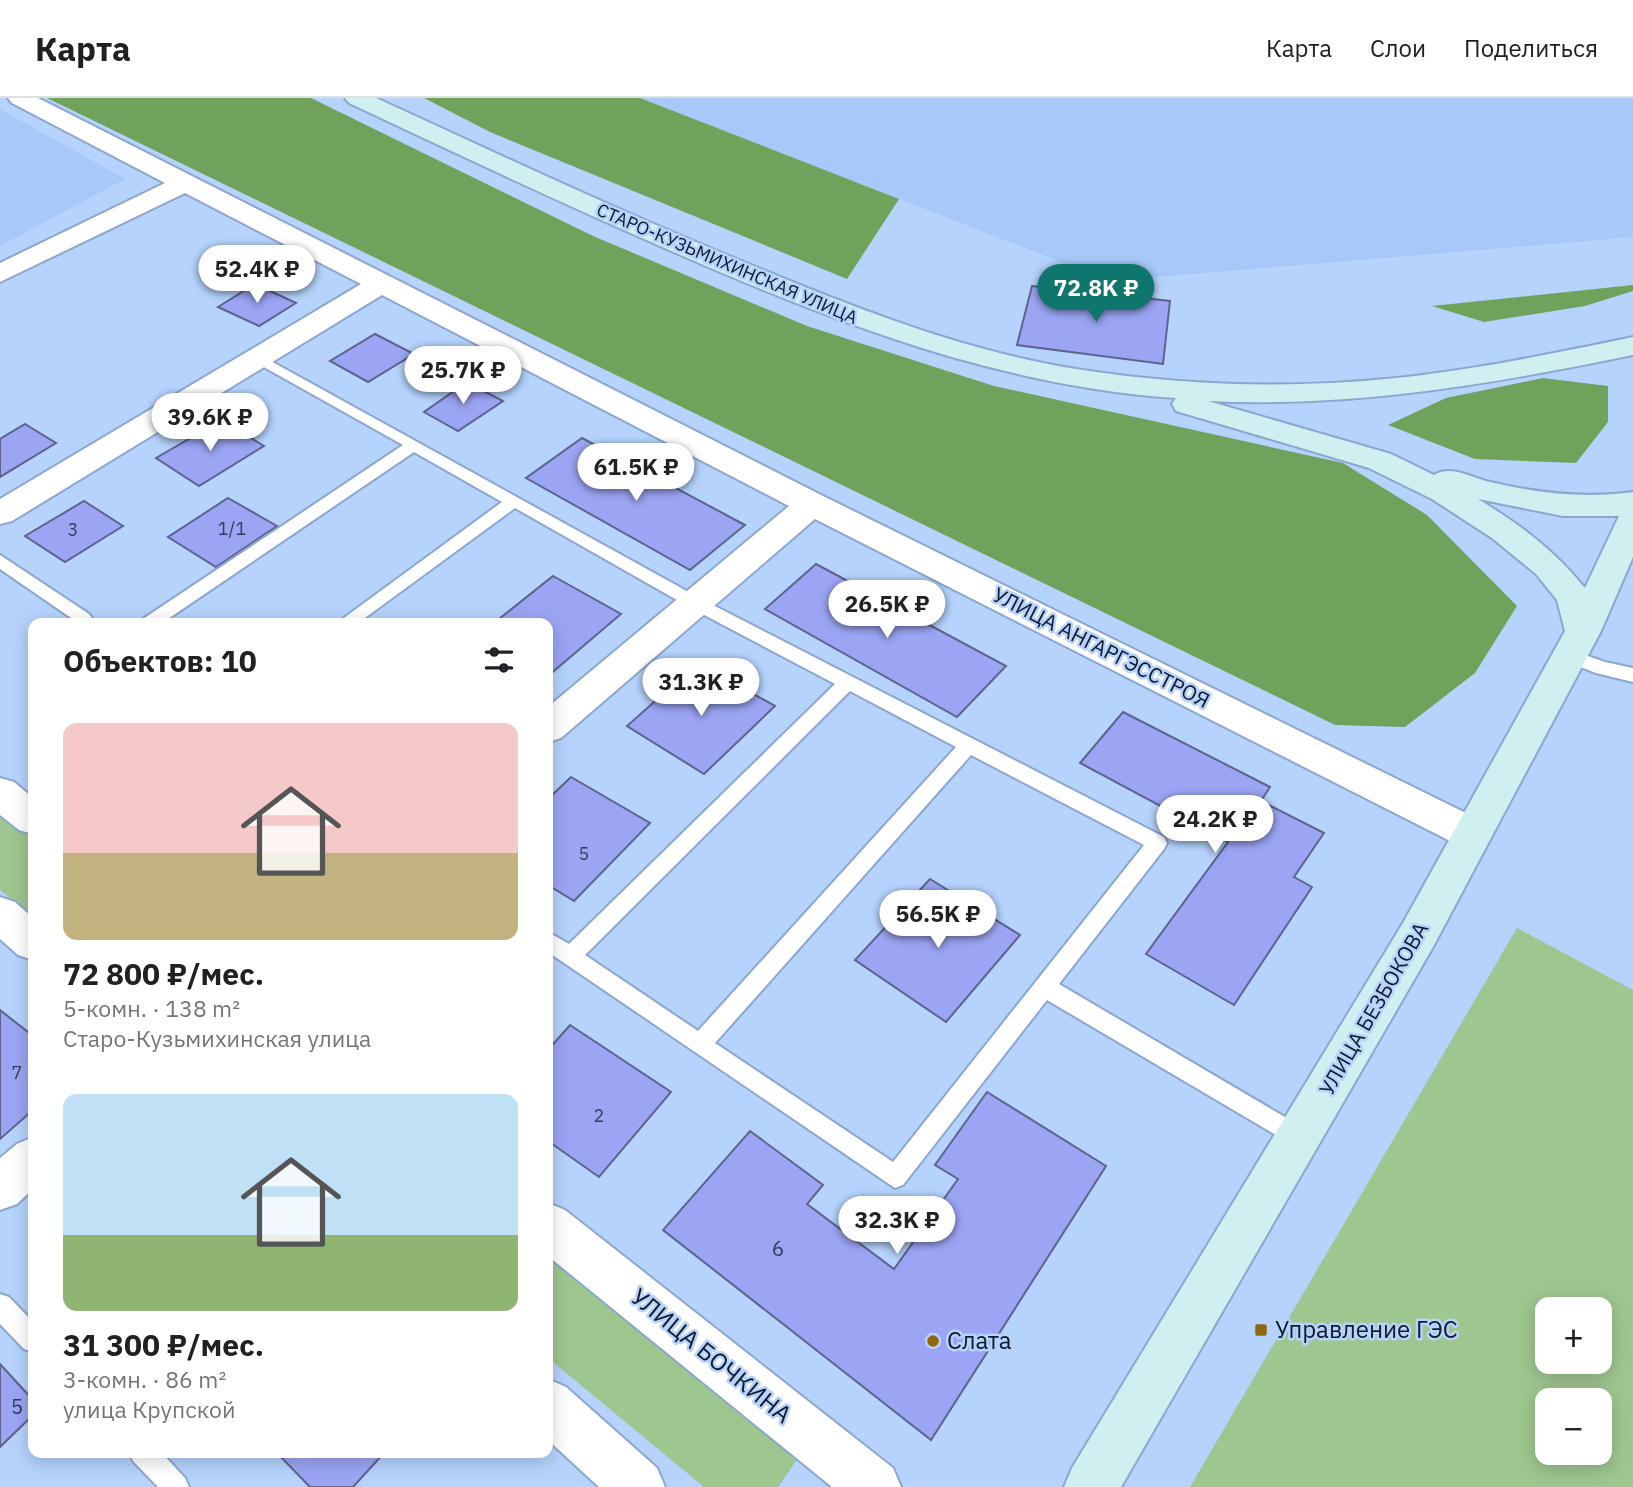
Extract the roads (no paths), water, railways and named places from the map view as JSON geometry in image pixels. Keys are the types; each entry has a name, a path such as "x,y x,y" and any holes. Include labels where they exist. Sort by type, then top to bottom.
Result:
{"main road":[{"name":"СТАРО-КУЗЬМИХИНСКАЯ УЛИЦА","path":"357,98 596,210 874,324 946,348 1033,369 1114,383"},
{"path":"1114,383 1265,393 1342,392 1460,378 1633,346"},
{"path":"1114,383 1380,461 1519,498 1586,506 1633,503"},
{"path":"1380,461 1443,492 1532,550 1565,584 1577,606 1575,643"},
{"name":"УЛИЦА БЕЗБОКОВА","path":"1091,1487 1418,935 1575,643 1633,519"}],"street":[{"name":"УЛИЦА АНГАРГЭССТРОЯ","path":"20,98 812,504 1472,834"},
{"path":"0,274 185,183"},
{"path":"0,513 380,284"},
{"path":"553,724 812,504"},
{"path":"0,793 28,815"},
{"path":"0,914 28,939"},
{"path":"0,1188 28,1163"},
{"name":"УЛИЦА БОЧКИНА","path":"553,1230 874,1487"},
{"path":"553,1410 638,1487"}],"lane":[{"path":"258,358 696,604 1157,843 1046,988 895,1177 553,944"},
{"path":"156,618 414,445"},
{"path":"353,618 514,501"},
{"path":"0,561 83,618"},
{"path":"1575,643 1602,668 1633,675"},
{"path":"570,956 848,682"},
{"path":"700,1044 969,745"},
{"path":"1046,988 1299,1136"},
{"path":"0,1306 28,1335"},
{"path":"148,1458 176,1487"}],"place":[{"name":"Управление ГЭС","path":"1261,1330"},
{"name":"Слата","path":"933,1341"}]}
